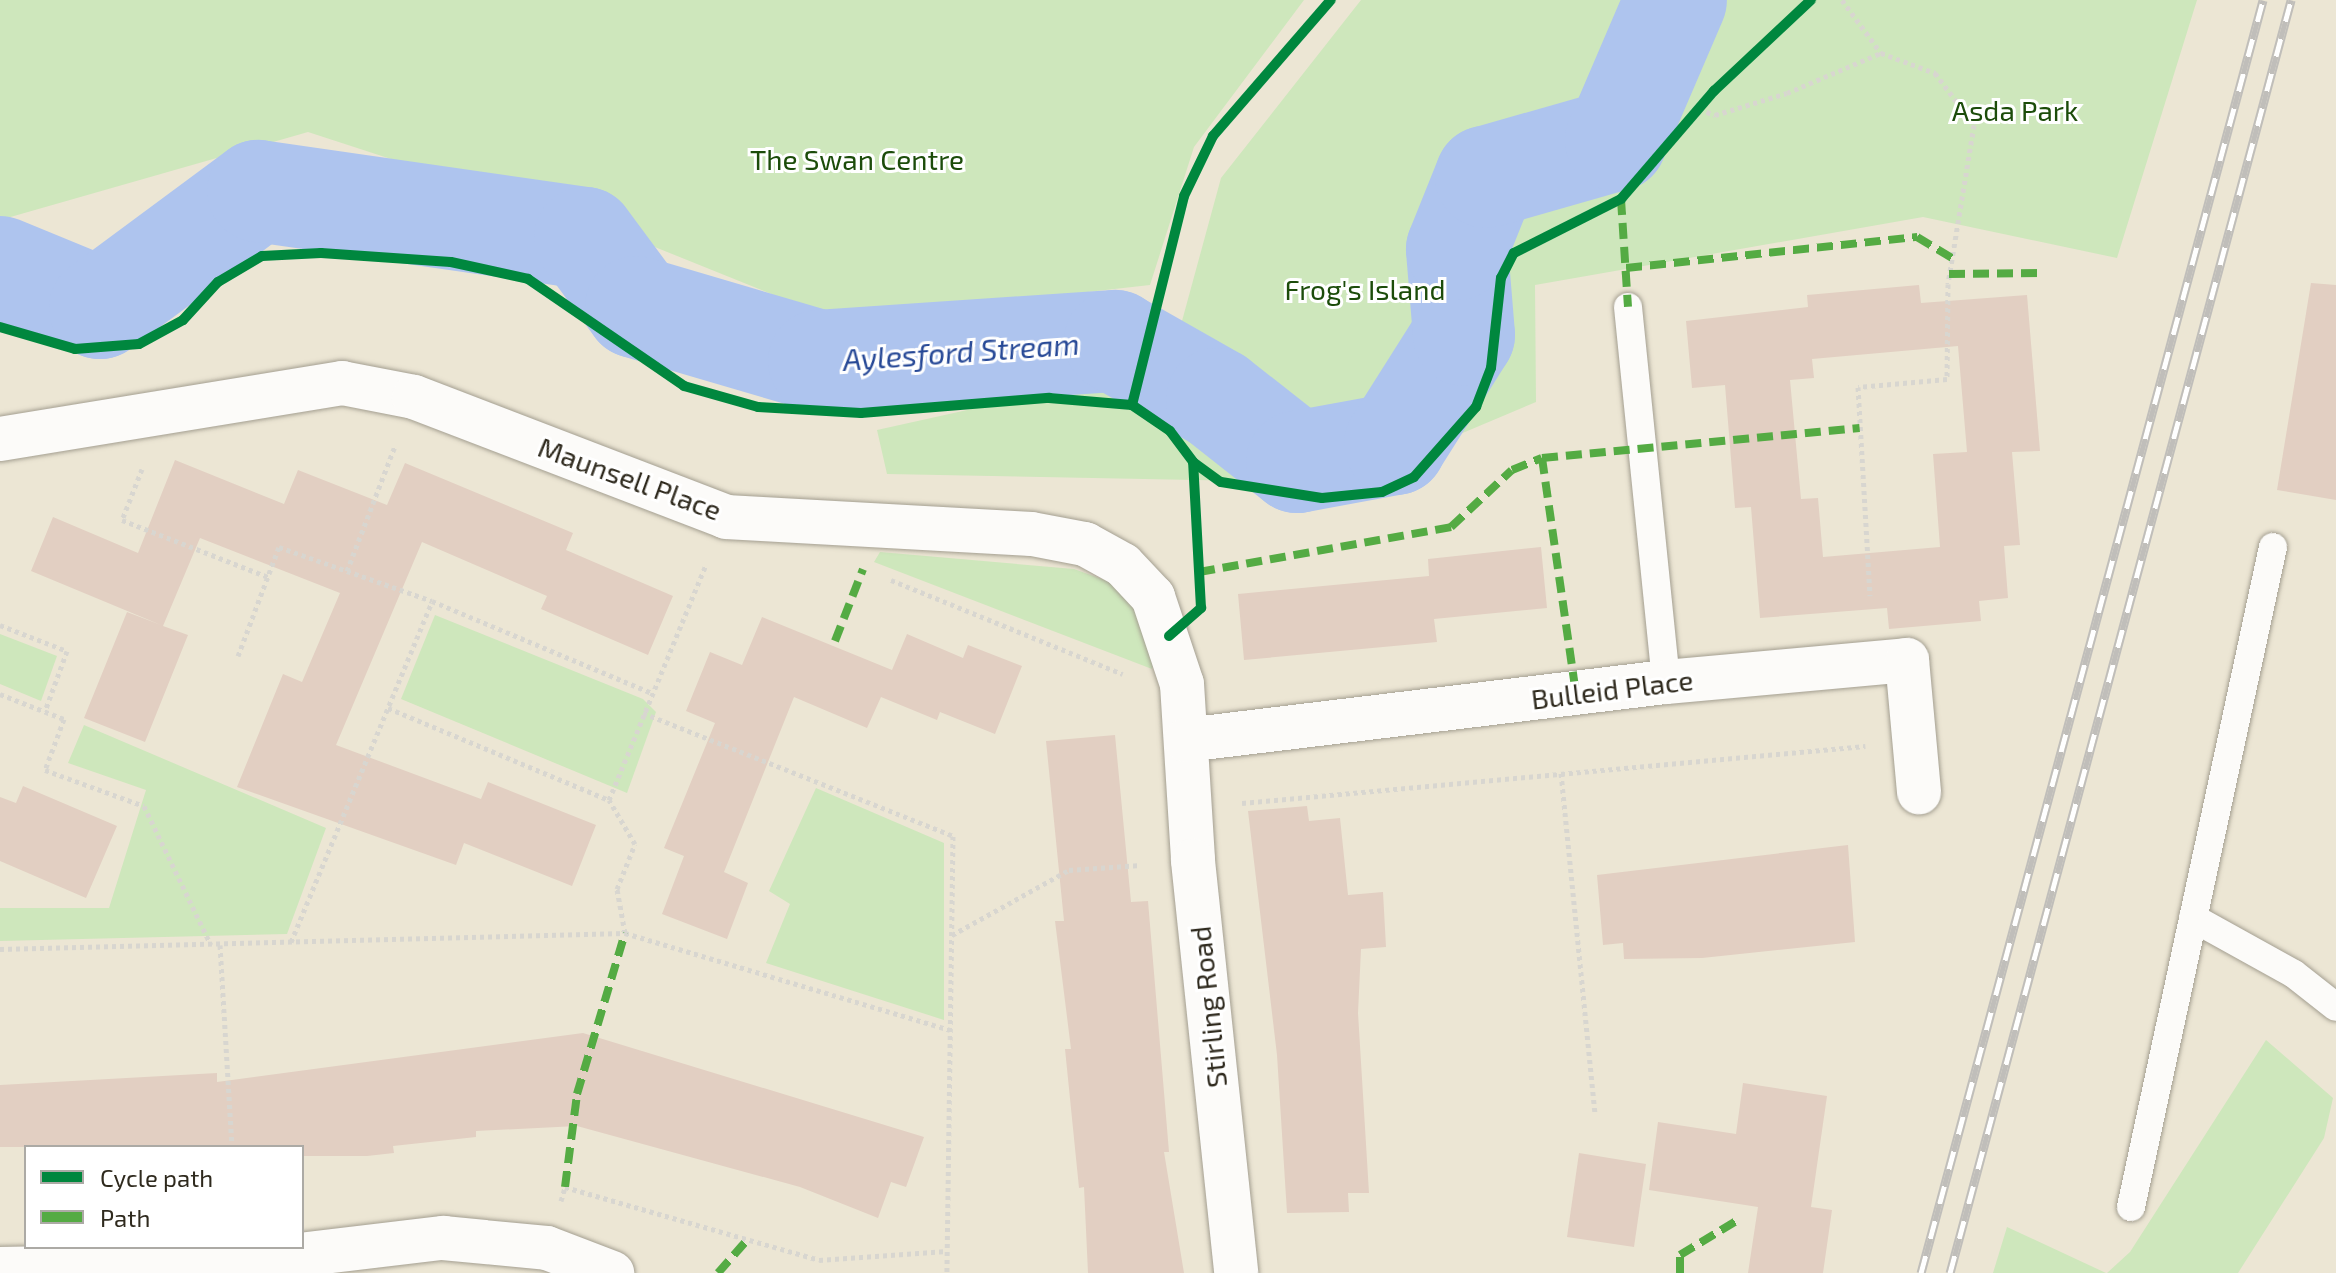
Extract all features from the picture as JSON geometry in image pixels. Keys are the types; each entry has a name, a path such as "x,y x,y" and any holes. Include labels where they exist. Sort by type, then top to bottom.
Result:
{"street":[{"name":"Maunsell Place","path":"0,439 164,409 342,383 414,397 726,517 961,528 1085,544 1123,565 1153,597 1182,684 1186,740"},
{"name":"Bulleid Place","path":"1186,740 1666,682 1907,660 1919,792"},
{"name":"Stirling Road","path":"1186,740 1193,861 1236,1273"},
{"path":"0,1269 215,1265 443,1238 547,1248 612,1273"}],"lane":[{"path":"1628,307 1666,682"},
{"path":"2131,1207 2273,547"},
{"path":"2193,918 2294,974 2336,1007"}],"path":[{"path":"1842,0 1881,53 1935,73 1974,125 1948,284 1947,379 1858,387 1870,596"},
{"path":"1699,109 1715,115 1729,111 1881,53"},
{"path":"347,571 414,397"},
{"path":"164,409 122,520 268,577"},
{"path":"609,800 726,517"},
{"path":"238,656 279,547 432,601 652,693"},
{"path":"877,575 1147,683 1182,684"},
{"path":"291,942 432,601"},
{"path":"0,625 67,651 45,711"},
{"path":"0,694 64,719 45,770 144,806 211,945"},
{"path":"388,707 609,800 635,844 617,889 625,933"},
{"path":"643,713 953,836 947,1273"},
{"path":"1190,812 1561,773 1914,742"},
{"path":"1561,773 1595,1114"},
{"path":"951,936 1069,870 1193,861"},
{"path":"0,949 291,942 461,942 625,933 950,1030"},
{"path":"220,945 232,1145"},
{"path":"547,1248 565,1187 819,1260 947,1251"}],"green space":[{"name":"The Swan Centre","path":"0,0 1304,0 1194,147 1150,285 836,320 625,235 308,132 0,220"},
{"name":"Frog's Island","path":"1361,0 2197,0 2117,258 1923,217 1535,285 1536,402 1344,483 887,474 877,430 1170,365 1221,178"},
{"path":"880,552 1074,569 1113,583 1136,605 1157,651 1152,669 874,562"},
{"path":"435,615 643,699 656,712 627,793 401,699"},
{"path":"0,634 57,656 41,701 0,684"},
{"path":"84,725 326,828 287,934 0,941 0,908 109,908 146,790 68,763"},
{"path":"816,788 944,843 944,1020 766,963 790,904 769,891"},
{"path":"2266,1040 2333,1098 2324,1138 2238,1273 2107,1273 2130,1252"},
{"path":"2007,1227 2106,1273 1993,1273"}],"building":[{"path":"2311,283 2336,285 2336,500 2277,490"},
{"path":"1919,285 1921,303 2027,295 2040,451 2012,452 2020,545 2004,546 2008,598 1979,601 1981,621 1889,629 1887,608 1760,618 1751,507 1735,508 1725,385 1692,388 1686,321 1808,307 1807,295","holes":["1958,346 1967,452 1933,454 1940,547 1823,557 1818,498 1801,499 1790,380 1814,378 1812,359"]},
{"path":"175,460 284,504 298,470 387,505 405,463 573,533 566,550 673,596 648,655 541,609 547,596 422,542 336,745 481,799 488,782 596,825 572,886 464,843 456,865 237,787 283,674 302,682 340,593 200,538 163,626 188,635 145,742 84,718 127,612 161,625 31,571 53,517 138,553"},
{"path":"1541,547 1547,608 1434,619 1437,642 1244,660 1238,594 1429,576 1428,559"},
{"path":"762,617 892,670 907,634 963,658 968,645 1022,666 995,734 940,712 937,720 881,697 867,728 794,697 724,872 748,883 727,939 662,914 684,856 664,848 715,723 686,711 710,652 742,665"},
{"path":"1115,735 1131,902 1148,901 1169,1152 1164,1152 1184,1273 1088,1273 1084,1187 1079,1188 1065,1049 1071,1049 1055,921 1064,921 1046,741"},
{"path":"23,786 117,826 86,898 0,861 0,797 16,803"},
{"path":"1307,806 1309,821 1340,818 1348,895 1383,892 1386,947 1361,949 1358,1013 1369,1193 1348,1193 1349,1212 1287,1213 1277,1055 1248,811"},
{"path":"1848,845 1855,942 1702,958 1624,959 1623,943 1603,945 1597,875"},
{"path":"583,1033 924,1137 906,1187 891,1182 878,1218 800,1187 577,1126 476,1131 476,1137 393,1146 394,1153 367,1156 304,1156 304,1145 0,1147 0,1085 217,1073 217,1082"},
{"path":"1743,1083 1827,1096 1811,1207 1832,1210 1823,1273 1748,1273 1758,1207 1649,1190 1658,1122 1736,1134"},
{"path":"1579,1153 1646,1164 1634,1247 1567,1237"}],"waterway":[{"name":"Aylesford Stream","path":"0,267 100,308 258,191 585,238 636,307 819,361 1115,341 1217,399 1297,462 1395,444 1464,335 1457,249 1486,177 1616,140 1676,0"}],"railway":[{"path":"1921,1273 2263,0"},
{"path":"1950,1273 2291,0"}],"marked path":[{"path":"1621,199 1628,307"},
{"path":"1626,268 1917,237 1952,258"},
{"path":"1949,274 2041,273"},
{"path":"1199,572 1451,527 1512,470 1542,458 1860,428"},
{"path":"1542,458 1576,693"},
{"path":"835,641 863,569"},
{"path":"565,1187 577,1094 625,933"},
{"path":"1680,1273 1680,1255 1741,1218"},
{"path":"718,1273 748,1239"}],"cycle path":[{"path":"1132,405 1184,196 1213,136 1331,0"},
{"path":"0,327 75,349 139,344 183,320 218,282 262,256 321,253 451,262 528,279 684,386 758,407 861,413 1049,398 1132,405 1170,431 1193,462 1221,482 1322,498 1382,492 1414,477 1476,407 1491,368 1501,278 1514,253 1621,199 1714,91 1811,0"},
{"path":"1169,636 1201,608 1193,462"}],"park label":[{"name":"Asda Park","path":"2015,110"}]}
